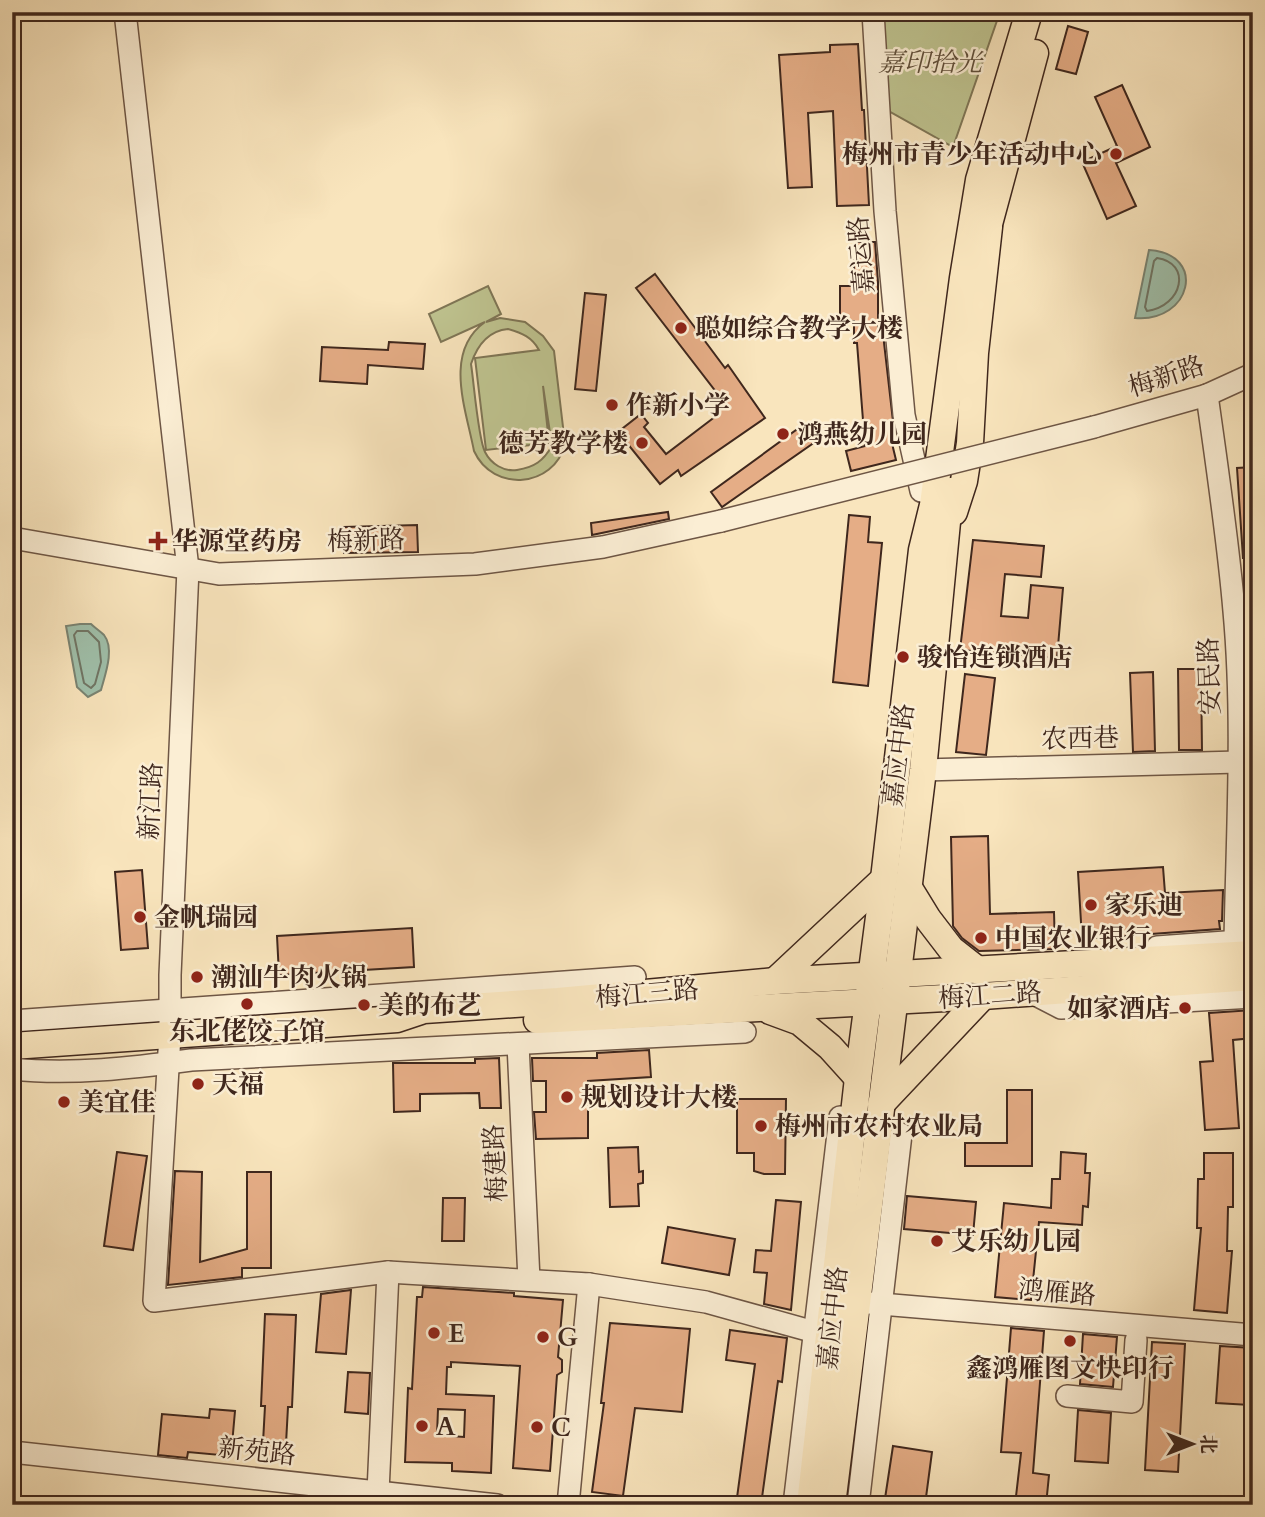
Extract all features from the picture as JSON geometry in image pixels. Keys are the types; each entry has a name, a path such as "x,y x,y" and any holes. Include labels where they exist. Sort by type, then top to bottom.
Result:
{"main road":[{"name":"嘉应中路","path":"810,1505 922,550 933,505 963,278 979,180 1029,12"},
{"name":"嘉应中路","path":"832,1505 869,1303 881,1104 923,770 946,534 964,481 970,443 975,353 989,227 1046,12"},
{"path":"922,550 921,491 927,435 939,380 950,280 962,223 979,180"},
{"path":"775,981 884,879"},
{"path":"881,1104 981,984 928,919 909,888"},
{"name":"梅江二路","path":"895,1002 1049,967 1242,947"},
{"name":"梅江三路","path":"12,1046 397,1019 424,1010 775,981 898,975"},
{"name":"梅江二路","path":"898,975 981,984 1032,993 1253,977"},
{"name":"梅江三路","path":"397,1019 424,1026 895,1002"},
{"path":"762,1009 800,1022 830,1047 858,1078"}],"street":[{"name":"新江路","path":"125,12 188,569 170,975 170,1035 153,1301 388,1272"},
{"name":"嘉运路","path":"873,12 885,211 902,401 921,491"},
{"name":"梅新路","path":"12,538 219,574 475,564 603,547 721,521 1094,427 1207,395 1253,373"},
{"name":"安民路","path":"1207,395 1224,510 1235,613 1242,947"},
{"name":"农西巷","path":"923,770 1239,762"},
{"path":"12,1021 635,977"},
{"path":"1032,993 1061,1008 1253,997"},
{"path":"12,1069 41,1072 124,1069 191,1060 745,1032"},
{"name":"梅建路","path":"518,1044 529,1280"},
{"path":"794,1505 840,1117"},
{"path":"858,1505 869,1303 901,1134"},
{"path":"378,1492 388,1272 589,1284 706,1302 811,1331"},
{"path":"568,1505 589,1284"},
{"name":"鸿雁路","path":"869,1303 1253,1335"},
{"path":"1068,1396 1132,1402 1136,1340"},
{"name":"新苑路","path":"12,1452 378,1492 442,1502 497,1505"}],"green space":[{"name":"嘉印拾光","path":"871,12 1000,12 953,147 887,110"},
{"path":"488,286 501,314 486,322 500,318 525,322 543,336 554,351 565,444 559,459 549,470 536,477 508,479 483,465 474,451 466,417 461,365 464,349 472,334 485,322 441,342 429,314","holes":["508,329 530,339 539,350 475,358 486,450 549,443 543,386 552,446 538,462 517,470 498,466 485,452 478,423 471,364 476,351 489,336"]}],"water":[{"path":"1149,250 1168,254 1180,263 1185,275 1185,287 1180,300 1169,310 1154,317 1135,318"},
{"path":"91,624 104,635 109,647 101,690 88,697 77,687 66,626"}],"building":[{"path":"1068,26 1088,32 1076,74 1056,69"},
{"path":"858,44 869,205 837,206 833,111 808,113 812,187 788,188 779,55 830,52 830,45"},
{"name":"梅州市青少年活动中心","path":"1122,85 1150,147 1116,163 1136,206 1107,219 1082,162 1117,146 1095,97"},
{"path":"854,242 875,242 878,335 883,334 894,430 889,431 896,460 851,471 846,451 865,446 854,321 840,321 840,286 854,286"},
{"path":"655,274 725,368 728,365 765,418 681,476 678,470 660,484 618,432 641,414 648,423 644,427 666,454 716,416 717,407 723,401 636,288"},
{"path":"585,293 606,295 596,391 575,389"},
{"path":"389,342 425,344 423,369 368,365 367,384 320,381 322,347 388,350"},
{"path":"803,425 815,442 722,507 711,492"},
{"path":"1253,467 1253,558 1243,558 1237,468"},
{"path":"668,512 669,519 592,535 591,523"},
{"path":"849,515 870,517 868,542 882,543 868,686 833,682"},
{"path":"417,525 418,552 344,553 344,527"},
{"path":"973,540 1044,546 1041,577 1005,574 1001,616 1028,618 1031,585 1063,588 1057,658 960,650"},
{"path":"1178,669 1201,669 1202,750 1179,750"},
{"path":"1153,672 1155,751 1133,752 1130,673"},
{"path":"965,674 995,678 986,755 956,752"},
{"path":"988,836 990,914 1054,912 1055,949 979,951 962,938 953,926 951,837"},
{"path":"1163,867 1165,893 1223,890 1220,929 1082,939 1078,872"},
{"path":"142,870 148,948 121,950 115,872"},
{"path":"412,928 414,967 279,975 277,936"},
{"path":"1253,1010 1253,1038 1233,1040 1239,1128 1205,1130 1200,1062 1213,1061 1209,1013"},
{"name":"规划设计大楼","path":"649,1050 651,1077 588,1081 588,1138 536,1139 534,1112 546,1112 546,1081 533,1081 532,1058 597,1058 597,1053"},
{"path":"499,1058 501,1108 480,1108 479,1093 420,1094 420,1111 394,1112 393,1063 475,1063 475,1059"},
{"path":"1007,1090 1032,1090 1032,1166 965,1166 965,1143 1007,1143"},
{"name":"梅州市农村农业局","path":"737,1099 786,1099 785,1174 754,1171 754,1153 737,1153"},
{"path":"638,1147 639,1172 643,1171 643,1183 638,1184 639,1206 610,1207 608,1148"},
{"path":"117,1152 147,1156 133,1250 104,1246"},
{"path":"1061,1152 1086,1154 1085,1173 1090,1173 1088,1207 1083,1206 1082,1225 1039,1222 1031,1300 995,1297 1004,1203 1051,1208 1052,1179 1060,1179"},
{"path":"1204,1153 1233,1153 1233,1207 1228,1207 1227,1251 1232,1251 1227,1313 1194,1310 1201,1228 1197,1228 1198,1179 1204,1179"},
{"path":"175,1171 202,1172 200,1262 247,1249 247,1172 271,1172 271,1268 242,1268 242,1277 168,1285"},
{"path":"907,1196 976,1202 973,1235 904,1229"},
{"path":"443,1198 465,1198 464,1241 442,1241"},
{"path":"776,1200 801,1202 791,1310 764,1304 767,1273 754,1272 756,1250 771,1251"},
{"path":"668,1227 735,1239 729,1275 662,1263"},
{"path":"423,1287 514,1293 514,1296 563,1300 558,1357 562,1360 562,1372 557,1375 550,1471 513,1468 520,1366 451,1362 451,1367 447,1367 446,1394 494,1396 491,1473 452,1471 452,1463 405,1462 408,1388 412,1389 417,1297 422,1297","holes":["438,1409 465,1410 464,1437 437,1435"]},
{"path":"351,1290 346,1354 316,1352 321,1294"},
{"path":"265,1314 296,1315 292,1407 288,1407 285,1462 262,1461 265,1406 261,1406"},
{"path":"610,1323 690,1329 682,1412 635,1408 623,1496 592,1492 604,1403 601,1403"},
{"path":"1011,1328 1044,1331 1033,1473 1049,1475 1046,1505 1015,1505 1021,1453 1001,1452"},
{"path":"730,1330 787,1338 782,1382 778,1381 761,1505 736,1505 755,1364 726,1360"},
{"path":"1083,1334 1117,1337 1113,1387 1080,1384"},
{"path":"1152,1342 1185,1344 1178,1472 1145,1470"},
{"path":"1220,1346 1253,1348 1250,1405 1216,1403"},
{"path":"348,1372 370,1373 368,1414 345,1412"},
{"path":"210,1409 235,1411 231,1456 188,1452 187,1458 158,1455 162,1414 209,1418"},
{"path":"1078,1410 1111,1413 1108,1463 1075,1461"},
{"path":"893,1446 932,1452 925,1505 884,1505"}],"place":[{"name":"梅州市青少年活动中心","path":"1116,154"},
{"name":"聪如综合教学大楼","path":"681,328"},
{"name":"作新小学","path":"612,405"},
{"name":"鸿燕幼儿园","path":"783,434"},
{"name":"德芳教学楼","path":"642,443"},
{"name":"华源堂药房","path":"158,541"},
{"name":"骏怡连锁酒店","path":"903,657"},
{"name":"家乐迪","path":"1091,905"},
{"name":"金帆瑞园","path":"140,917"},
{"name":"中国农业银行","path":"981,938"},
{"name":"潮汕牛肉火锅","path":"197,977"},
{"name":"东北佬饺子馆","path":"247,1004"},
{"name":"美的布艺","path":"364,1005"},
{"name":"如家酒店","path":"1185,1008"},
{"name":"天福","path":"198,1084"},
{"name":"规划设计大楼","path":"567,1097"},
{"name":"美宜佳","path":"64,1102"},
{"name":"梅州市农村农业局","path":"761,1126"},
{"name":"艾乐幼儿园","path":"937,1241"},
{"name":"E","path":"434,1333"},
{"name":"G","path":"543,1337"},
{"name":"鑫鸿雁图文快印行","path":"1070,1341"},
{"name":"A","path":"422,1426"},
{"name":"C","path":"537,1427"}]}
